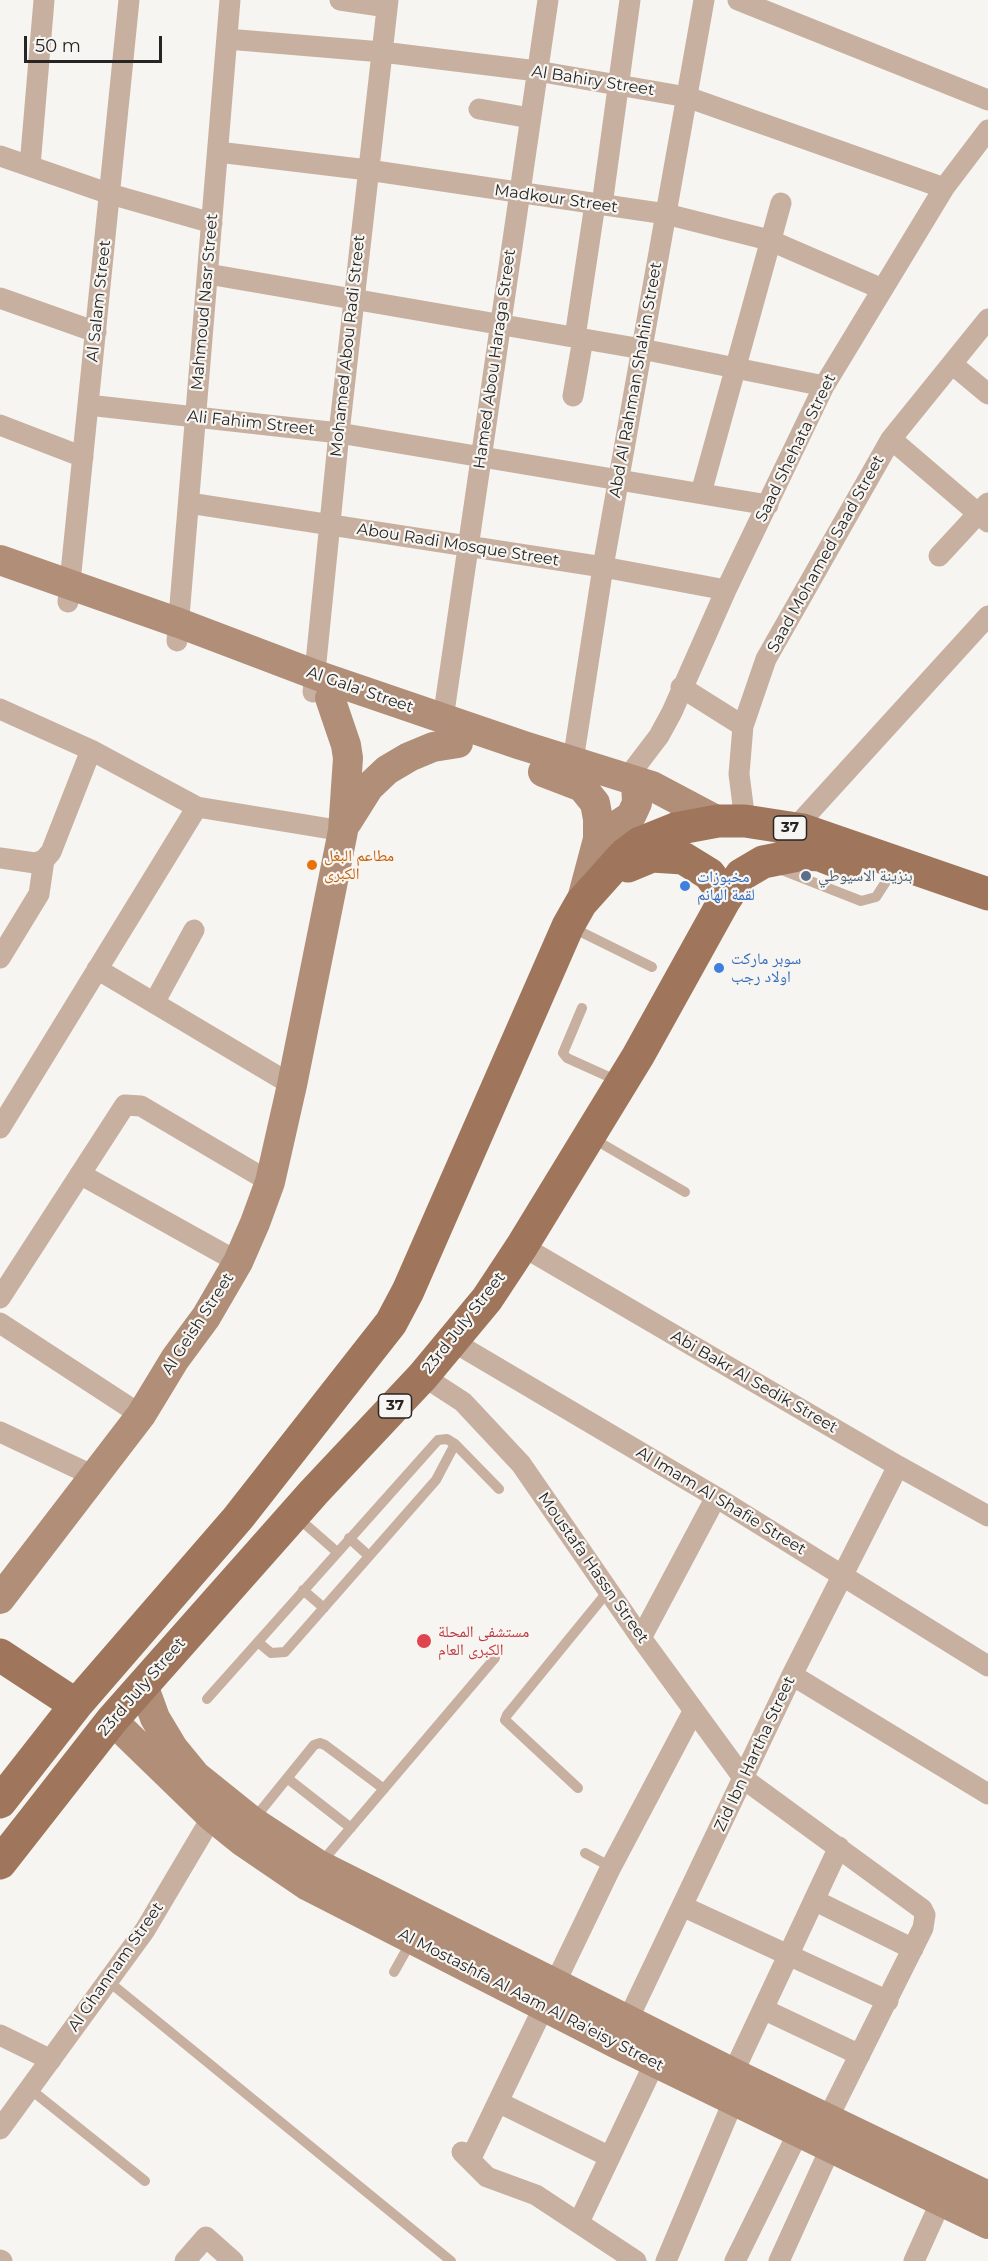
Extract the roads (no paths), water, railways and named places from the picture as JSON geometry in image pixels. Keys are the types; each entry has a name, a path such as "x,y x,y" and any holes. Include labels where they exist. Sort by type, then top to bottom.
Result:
{"main road":[{"name":"Al Gala' Street","path":"583,903 624,855 640,843 675,830 731,821 794,828 988,894"},
{"path":"583,903 638,861 668,855 697,864 718,886 724,901"},
{"name":"37","path":"724,901 741,875 763,862 783,856 820,855 988,916"},
{"name":"23rd July Street","path":"1,1861 142,1685 304,1504 423,1376 487,1299 622,1083 724,901"},
{"name":"37","path":"0,1802 76,1705 237,1518 382,1336 400,1308 583,903"},
{"path":"281,1462 282,1470 291,1484 298,1489 304,1504"},
{"path":"237,1518 254,1517 261,1521 270,1534 271,1542"},
{"path":"0,1655 76,1705"}],"street":[{"path":"30,166 30,55 44,0"},
{"name":"Al Salam Street","path":"69,594 129,0"},
{"name":"Mahmoud Nasr Street","path":"178,632 230,0"},
{"path":"340,0 388,3"},
{"name":"Hamed Abou Haraga Street","path":"450,731 467,546 548,0"},
{"path":"573,396 598,205 619,83 630,0"},
{"name":"Abd Al Rahman Shahin Street","path":"573,761 603,567 704,0"},
{"path":"738,0 988,100"},
{"name":"Mohamed Abou Radi Street","path":"320,689 329,525 388,3"},
{"name":"Al Bahiry Street","path":"227,39 382,52 619,83 687,98 944,188"},
{"path":"479,109 530,118"},
{"name":"Saad Shehata Street","path":"632,780 659,736 824,386 944,188 988,130"},
{"name":"Madkour Street","path":"218,152 368,170 666,214 769,240 882,289"},
{"path":"0,156 110,194 212,223"},
{"path":"701,493 781,203"},
{"path":"208,274 642,349 824,386"},
{"path":"0,298 96,332"},
{"name":"Saad Mohamed Saad Street","path":"731,821 739,774 743,726 766,659 891,439 988,319"},
{"path":"952,364 988,394"},
{"name":"Ali Fahim Street","path":"88,405 339,433 768,505"},
{"path":"0,425 83,457"},
{"path":"891,439 985,513 939,556"},
{"name":"Abou Radi Mosque Street","path":"189,503 603,567 726,590"},
{"name":"Al Gala' Street","path":"0,560 69,594"},
{"name":"Al Gala' Street","path":"0,579 69,594 178,632 320,689 450,731 573,761 632,780 669,793 731,821"},
{"path":"794,828 982,627"},
{"path":"681,687 743,726"},
{"name":"Al Geish Street","path":"0,1599 96,1477 141,1415 175,1359 206,1317 238,1262 270,1182 343,831 348,758 346,745 320,689"},
{"path":"0,709 91,750 197,807 343,831"},
{"name":"Al Gala' Street","path":"450,731 582,787 595,803 599,830 583,903"},
{"name":"Al Geish Street","path":"343,831 364,794 387,770 433,747 450,731"},
{"path":"0,958 39,894 44,860 51,852 91,750"},
{"path":"599,830 613,828 631,816 637,803 632,780"},
{"path":"0,1128 197,807"},
{"path":"0,858 25,862 44,860"},
{"path":"154,1003 194,930"},
{"path":"97,969 292,1085"},
{"path":"0,1298 122,1107 135,1104 270,1182"},
{"path":"80,1174 238,1262"},
{"name":"Abi Bakr Al Sedik Street","path":"522,1246 898,1466 988,1515"},
{"path":"0,1323 141,1415"},
{"name":"Al Imam Al Shafie Street","path":"452,1341 716,1497 988,1666"},
{"name":"Moustafa Hassn Street","path":"423,1376 463,1402 521,1464 641,1638 744,1779 922,1909 925,1922 913,1949 828,2118"},
{"path":"0,1432 96,1477"},
{"name":"Zid Ibn Hartha Street","path":"622,2032 792,1675 898,1466"},
{"path":"641,1638 716,1497"},
{"path":"792,1675 988,1794"},
{"name":"Al Mostashfa Al Aam Al Ra'eisy Street","path":"142,1685 155,1718 173,1748 217,1807 252,1821 423,1936"},
{"path":"636,2261 536,2195 487,2177 466,2156 498,2102 611,1867 694,1710"},
{"name":"Al Mostashfa Al Aam Al Ra'eisy Street","path":"112,1720 308,1886 423,1936 622,2032 737,2084 828,2118 946,2190"},
{"name":"Al Ghannam Street","path":"2,2125 145,1930 217,1807"},
{"path":"666,2261 737,2084 763,2009 839,1847"},
{"path":"814,1900 913,1949"},
{"path":"682,1906 888,2001"},
{"path":"763,2009 860,2055"},
{"name":"Al Mostashfa Al Aam Al Ra'eisy Street","path":"622,2032 656,2062 737,2084 798,2133 830,2149 946,2190 986,2209"},
{"path":"0,2035 51,2060"},
{"path":"579,2222 656,2062"},
{"path":"498,2102 610,2157"},
{"path":"735,2261 798,2133"},
{"path":"779,2261 830,2149"},
{"path":"914,2261 946,2190"},
{"path":"185,2261 206,2237 233,2261"}],"lane":[{"path":"583,903 652,967"},
{"path":"582,1008 563,1053 567,1058 622,1083"},
{"path":"589,1136 685,1192"},
{"path":"207,1699 430,1446 438,1440 447,1439 455,1444 499,1489"},
{"path":"258,1642 271,1653 285,1652 436,1480 455,1444"},
{"path":"304,1504 337,1552"},
{"path":"349,1538 369,1556"},
{"path":"303,1590 324,1608"},
{"path":"578,1788 505,1720 507,1714 609,1590"},
{"path":"319,1865 495,1658"},
{"path":"252,1821 314,1745 320,1743 384,1789"},
{"path":"287,1778 351,1828"},
{"path":"585,1853 611,1867"},
{"path":"394,1972 423,1936"},
{"path":"108,1981 451,2261"},
{"path":"30,2089 145,2181"}],"place":[{"name":"مطاعم البغل الكبرى","path":"312,865"},
{"name":"بنزينة الاسيوطي","path":"806,876"},
{"name":"مخبوزات لقمة الهانم","path":"685,886"},
{"name":"سوبر ماركت اولاد رجب","path":"719,968"},
{"name":"مستشفى المحلة الكبرى العام","path":"424,1641"}]}
